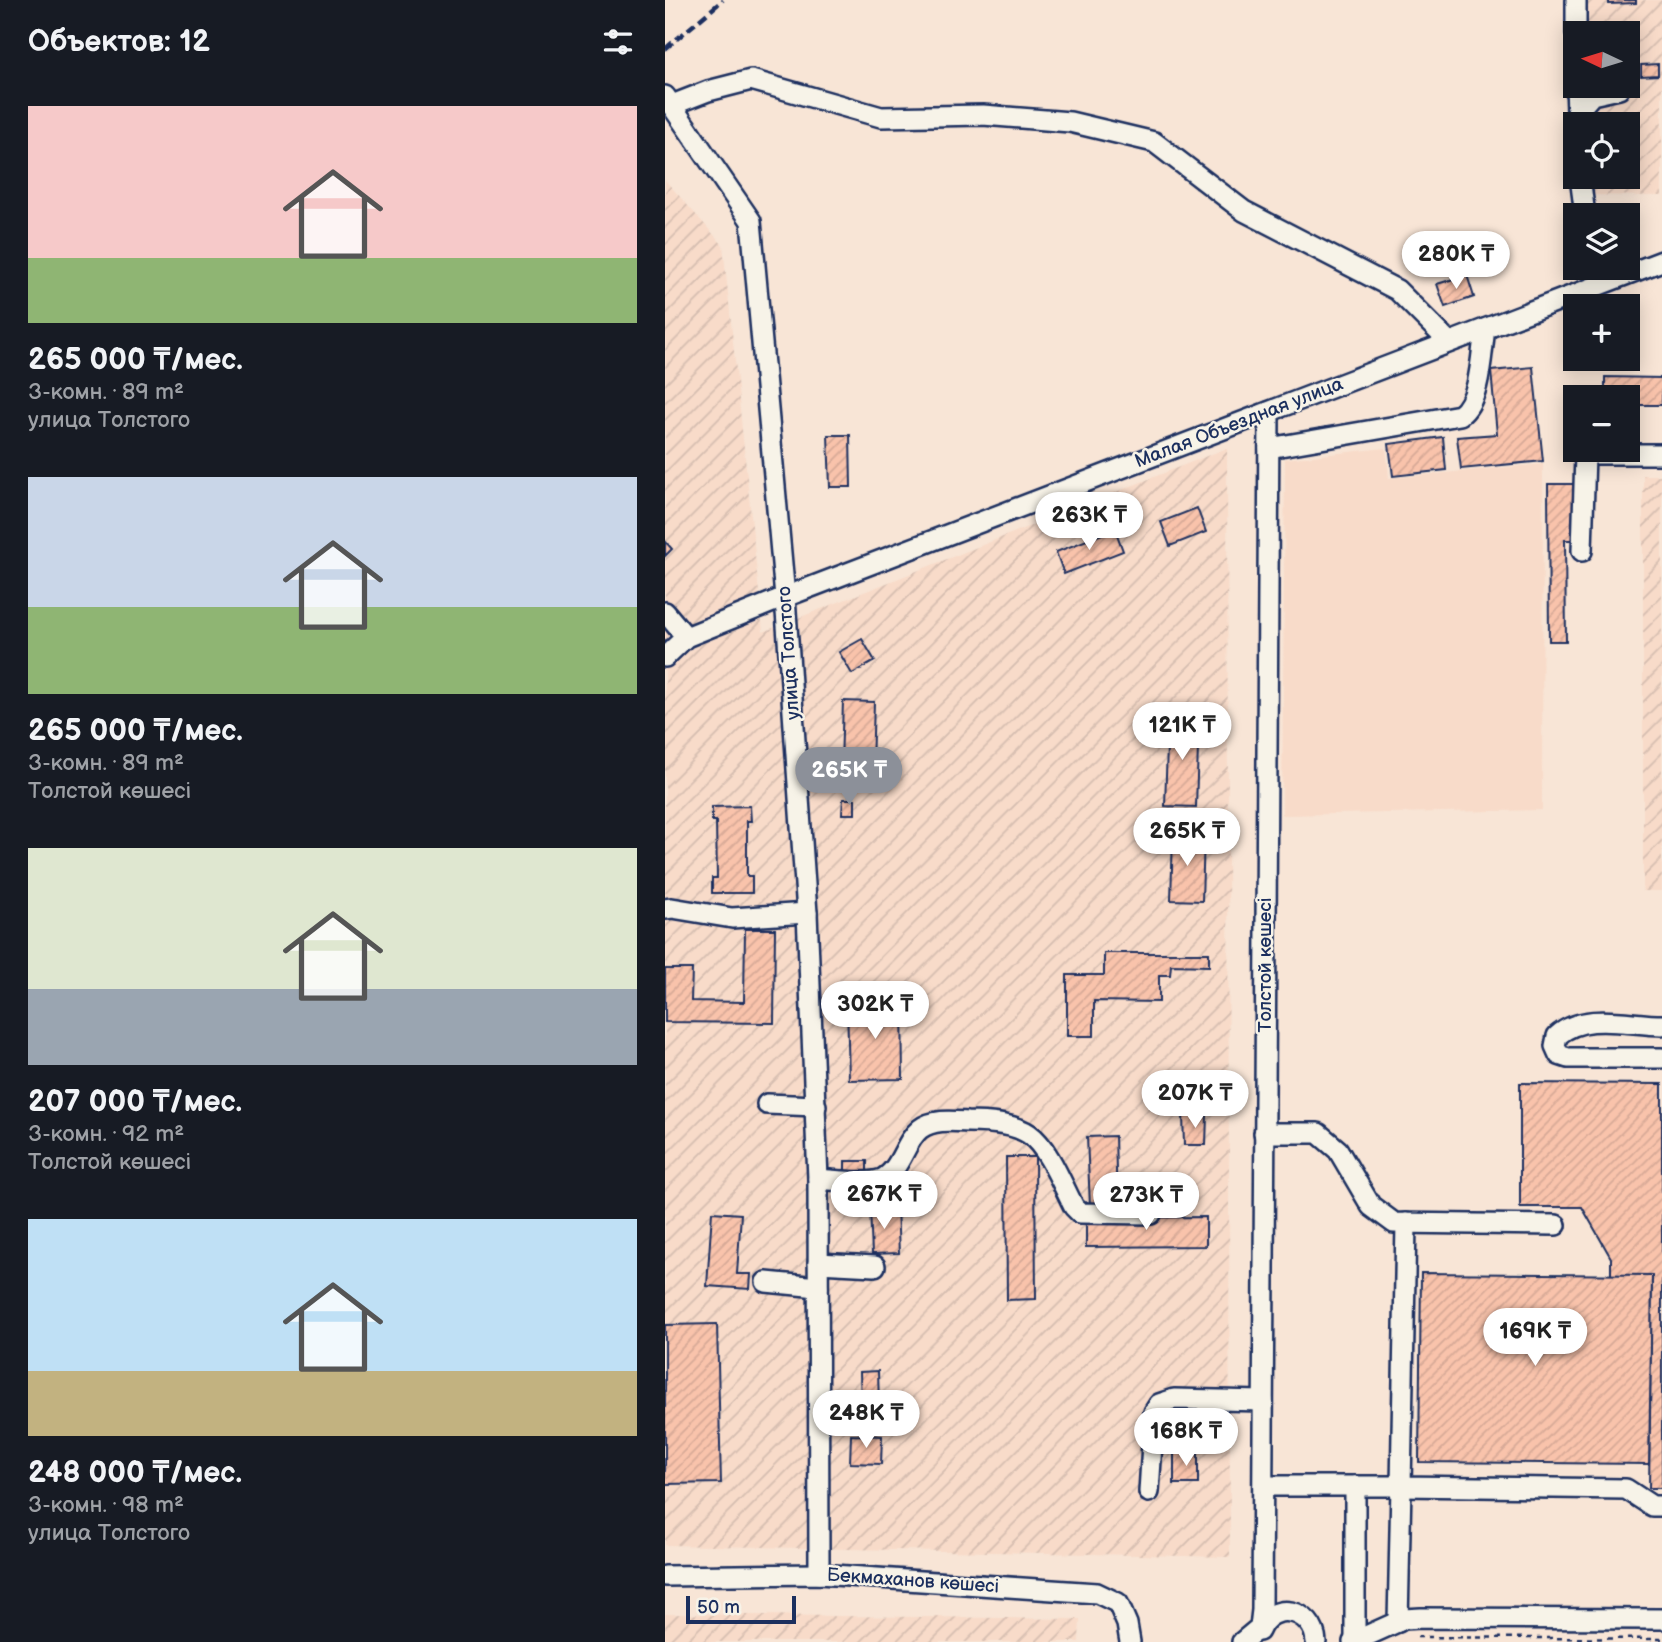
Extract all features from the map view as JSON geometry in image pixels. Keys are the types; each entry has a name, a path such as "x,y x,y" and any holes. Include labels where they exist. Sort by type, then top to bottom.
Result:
{"street":[{"path":"1576,0 1576,21"},
{"path":"668,101 751,80 881,117 983,116 1070,122 1154,142 1244,211 1397,290 1450,342"},
{"name":"улица Толстого","path":"668,101 751,221 785,597 807,913 818,1179 820,1574"},
{"name":"Малая Объездная улица","path":"1640,266 1662,261"},
{"name":"Малая Объездная улица","path":"665,657 686,637 1485,329 1592,280"},
{"path":"1269,448 1460,415 1468,409 1475,395 1485,329"},
{"name":"Толстой көшесі","path":"1263,1560 1269,412"},
{"path":"1582,551 1585,454 1662,454"},
{"path":"665,612 686,637"},
{"path":"665,909 731,918 807,913"},
{"path":"1662,1025 1596,1021 1576,1023 1557,1036 1555,1046 1559,1055 1569,1058 1662,1058"},
{"path":"767,1104 816,1106"},
{"path":"818,1179 881,1180 891,1172 910,1138 923,1126 942,1121 976,1122 1014,1127 1030,1135 1043,1149 1080,1213 1151,1214"},
{"path":"1264,1133 1318,1133 1338,1150 1371,1206 1394,1223 1556,1225"},
{"path":"1404,1629 1401,1486 1406,1223"},
{"path":"818,1263 875,1266"},
{"path":"766,1282 818,1287"},
{"path":"1149,1492 1154,1412 1159,1404 1174,1399 1263,1401"},
{"path":"1263,1486 1626,1489 1652,1506 1662,1506"},
{"path":"1355,1486 1354,1642 1404,1629 1421,1618 1662,1619"},
{"path":"1263,1560 1277,1593 1286,1606 1310,1622 1316,1642"},
{"path":"1259,1635 1263,1560"},
{"name":"Бекмаханов көшесі","path":"665,1576 820,1574 1097,1593 1118,1603 1127,1624 1130,1642"},
{"path":"1242,1642 1259,1635 1266,1619 1275,1613 1294,1612"}],"path":[{"path":"1404,1629 1479,1637 1662,1639"},
{"path":"1479,1637 1483,1642"}],"shaded area":[{"path":"1582,0 1662,0 1662,196 1577,195 1577,189 1640,189 1640,112 1579,112 1580,98 1640,98 1640,21 1581,21"},
{"path":"665,180 723,245 763,632 1227,448 1230,1557 665,1545"},
{"path":"1386,448 1389,478 1543,464 1542,810 1282,815 1285,459"},
{"path":"1643,475 1662,475 1662,891 1643,891"},
{"path":"665,1614 1080,1619 1079,1642 665,1642"}],"building":[{"path":"1609,0 1636,0 1636,3 1609,4"},
{"path":"1658,64 1658,75 1641,76 1641,65"},
{"path":"1467,275 1474,297 1445,307 1437,284"},
{"path":"1533,367 1543,461 1461,469 1457,437 1497,434 1491,371"},
{"path":"1605,377 1662,378 1662,405 1640,405 1640,385 1605,385"},
{"path":"828,435 850,435 851,487 830,487"},
{"path":"1443,437 1446,470 1393,476 1389,444"},
{"path":"1548,484 1576,484 1577,540 1565,540 1566,641 1549,641"},
{"path":"1197,508 1206,532 1170,546 1161,522"},
{"path":"1115,529 1123,551 1064,574 1056,552"},
{"path":"665,541 672,549 665,556"},
{"path":"862,639 875,661 852,674 839,652"},
{"path":"843,701 874,702 872,765 841,764"},
{"path":"1168,716 1199,717 1196,807 1165,806"},
{"path":"843,799 855,799 855,814 842,814"},
{"path":"750,806 751,821 747,821 747,876 752,876 752,893 712,893 712,878 717,878 716,821 712,821 712,807"},
{"path":"1173,835 1204,836 1202,901 1171,900"},
{"path":"745,929 775,929 774,1023 665,1022 665,969 692,969 691,1001 744,1002"},
{"path":"1104,953 1209,953 1209,966 1171,965 1170,975 1159,975 1159,1002 1094,1001 1094,1036 1067,1036 1067,975 1104,975"},
{"path":"902,1002 903,1079 849,1080 847,1003"},
{"path":"1520,1083 1662,1084 1662,1488 1649,1488 1652,1275 1611,1275 1611,1258 1582,1207 1520,1207"},
{"path":"1183,1115 1207,1115 1206,1145 1184,1145"},
{"path":"1115,1136 1117,1204 1090,1206 1087,1137"},
{"path":"1006,1157 1035,1157 1036,1299 1007,1300"},
{"path":"845,1161 867,1161 867,1172 845,1172"},
{"path":"870,1208 897,1208 899,1253 872,1254"},
{"path":"712,1212 741,1214 737,1274 751,1274 750,1289 707,1286"},
{"path":"1206,1217 1206,1246 1086,1247 1086,1218"},
{"path":"1421,1273 1652,1275 1649,1464 1419,1462"},
{"path":"717,1324 721,1483 665,1484 665,1325"},
{"path":"878,1371 879,1404 861,1404 860,1372"},
{"path":"1192,1429 1205,1433 1200,1450 1187,1446"},
{"path":"851,1435 882,1436 881,1464 850,1463"},
{"path":"1174,1453 1198,1453 1198,1484 1174,1484"}],"railway":[{"path":"665,49 723,0"}]}
